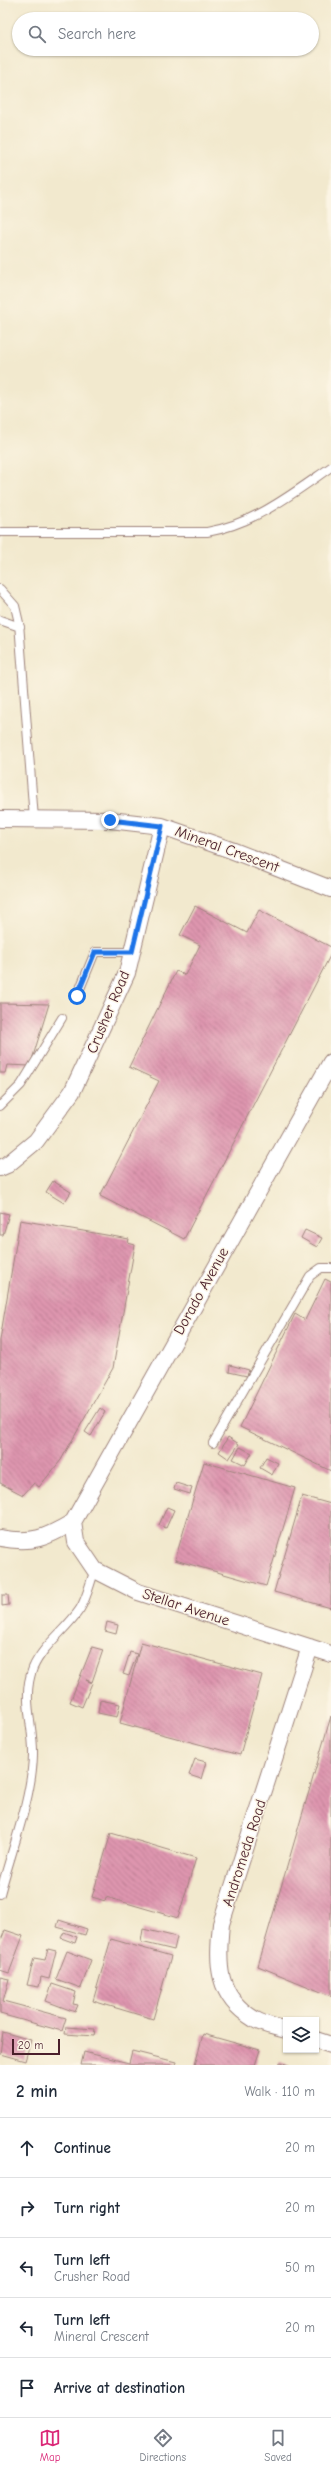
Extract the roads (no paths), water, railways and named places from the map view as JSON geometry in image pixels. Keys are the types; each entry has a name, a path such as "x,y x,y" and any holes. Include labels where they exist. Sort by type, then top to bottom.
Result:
{"street":[{"name":"Mineral Crescent","path":"0,819 110,820 162,826 231,850 331,890"},
{"name":"Crusher Road","path":"0,1168 7,1165 36,1141 72,1092 118,994 126,973 162,826"},
{"name":"Dorado Avenue","path":"73,1522 331,1062"},
{"path":"0,1538 15,1541 34,1540 49,1537 73,1522"},
{"name":"Stellar Avenue","path":"73,1522 76,1542 95,1570 138,1592 331,1654"},
{"name":"Andromeda Road","path":"283,2029 254,2020 235,2003 221,1983 218,1953 220,1924 310,1647"},
{"path":"319,2041 331,2045"}],"lane":[{"path":"0,532 207,532 224,529 241,524 262,512 331,467"},
{"path":"0,590 15,606 20,627 34,819"},
{"path":"0,620 20,627"},
{"path":"77,996 95,952 132,952"},
{"path":"0,1106 21,1085 62,1018"},
{"path":"213,1443 310,1276 321,1268 331,1268"},
{"path":"0,1894 29,1786 33,1755 27,1709 28,1687 33,1668 43,1652 80,1608 95,1570"}]}
